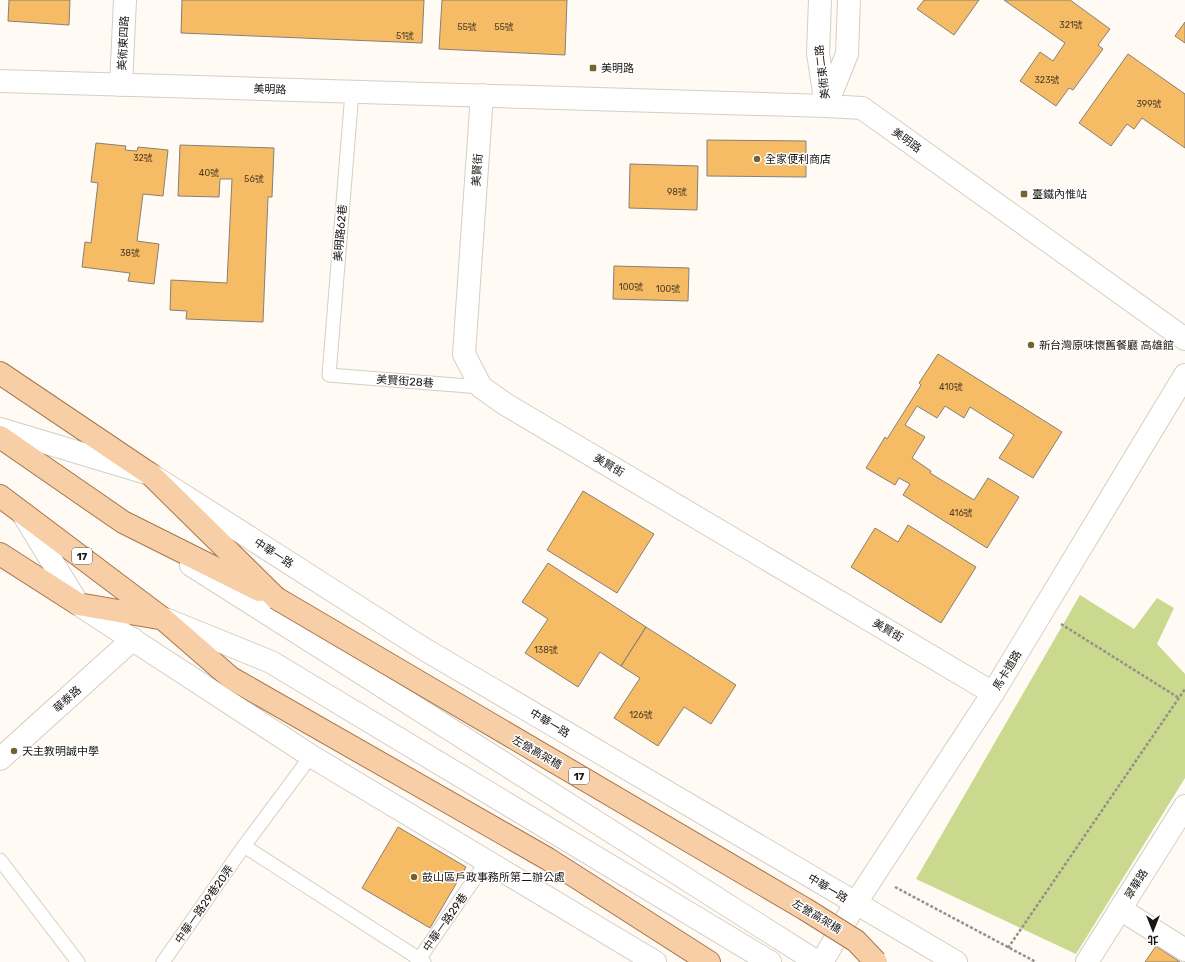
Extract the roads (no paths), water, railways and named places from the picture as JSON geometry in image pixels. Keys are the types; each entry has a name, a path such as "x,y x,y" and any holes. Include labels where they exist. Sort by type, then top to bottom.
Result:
{"main road":[{"name":"中華一路","path":"0,373 150,474 276,598"},
{"name":"17","path":"0,437 123,522 276,598"},
{"name":"17","path":"0,496 20,509 162,618 231,678 548,859 709,962"},
{"path":"0,554 78,604 162,618"},
{"name":"左營高架橋","path":"276,598 805,909 856,941 876,962"}],"street":[{"name":"美術東四路","path":"121,85 125,0"},
{"name":"美術東二路","path":"820,0 818,53 826,106"},
{"name":"美術東二路","path":"826,106 847,54 849,0"},
{"name":"美明路","path":"0,81 862,108 1185,339"},
{"name":"美賢街","path":"482,95 464,354 481,387 512,408 993,693"},
{"name":"馬卡道路","path":"822,962 855,904 993,693 1185,375"},
{"name":"中華一路","path":"0,429 150,474 424,649 855,904 886,920 956,962"},
{"path":"20,509 78,604 311,756 655,962"},
{"path":"123,522 817,962"},
{"path":"162,618 271,662 770,962"},
{"name":"華泰路","path":"0,759 133,639"},
{"name":"翠華路","path":"1087,962 1185,806"},
{"path":"1120,909 1185,950"}],"lane":[{"name":"美明路62巷","path":"329,375 352,92"},
{"name":"美賢街28巷","path":"329,375 481,387"},
{"name":"中華一路29巷20弄","path":"163,962 244,846 311,756"},
{"path":"244,846 420,961"},
{"path":"0,860 78,962"},
{"name":"中華一路29巷","path":"420,961 487,861"}],"place":[{"name":"美明路","path":"593,68"},
{"name":"全家便利商店","path":"757,159"},
{"name":"臺鐵內惟站","path":"1024,194"},
{"name":"新台灣原味懷舊餐廳 高雄館","path":"1031,345"},
{"name":"天主教明誠中學","path":"14,751"},
{"name":"鼓山區戶政事務所第二辦公處","path":"414,877"}]}
